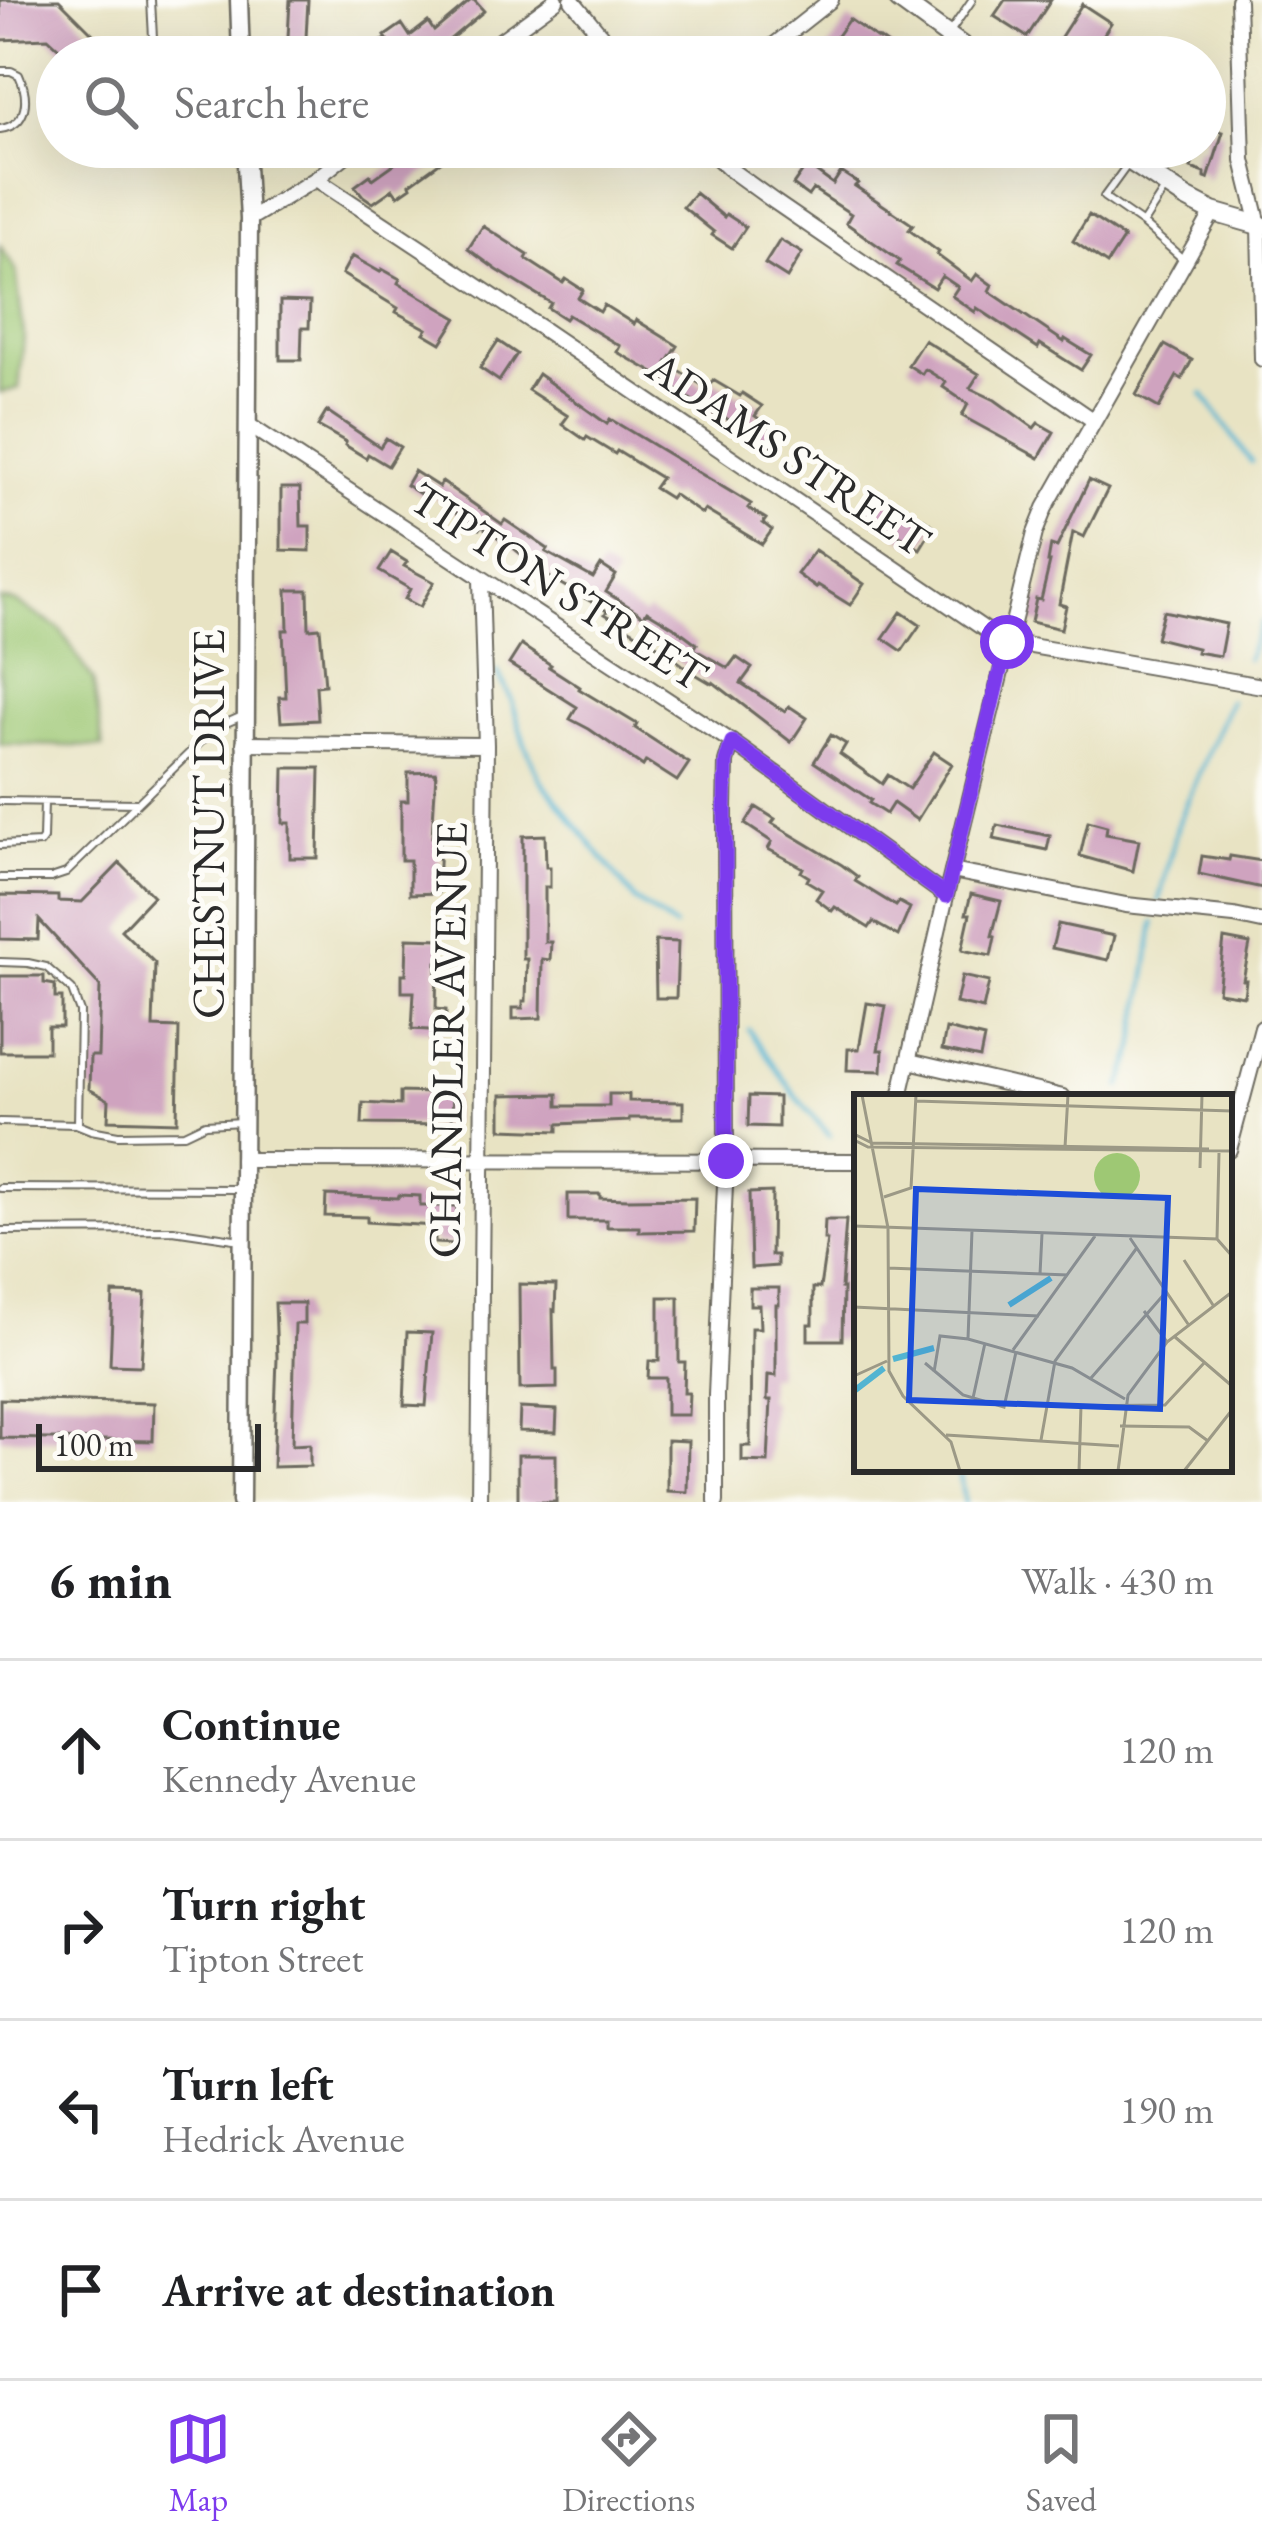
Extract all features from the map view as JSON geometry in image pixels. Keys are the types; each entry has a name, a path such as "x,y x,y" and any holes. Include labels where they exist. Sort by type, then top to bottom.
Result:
{"main road":[{"path":"913,4 947,36"},
{"path":"1140,168 1213,212 1261,225"}],"street":[{"path":"239,0 240,36"},
{"path":"507,36 556,0"},
{"path":"572,0 602,36"},
{"path":"786,36 831,0"},
{"path":"1238,0 1243,160 1261,225 1262,359"},
{"name":"CHESTNUT DRIVE","path":"241,1502 246,168"},
{"path":"249,219 329,168"},
{"path":"728,168 1093,420"},
{"name":"ADAMS STREET","path":"316,178 1002,641 1262,686"},
{"path":"901,1094 1040,520 1213,212"},
{"name":"TIPTON STREET","path":"247,424 732,742 946,896"},
{"name":"CHANDLER AVENUE","path":"479,1502 486,745 481,580"},
{"path":"716,1502 726,1161 725,808 726,762 732,742"},
{"path":"244,743 486,745"},
{"path":"952,871 1126,905 1261,922"},
{"path":"1233,1122 1262,1027"},
{"path":"909,1061 1051,1094"},
{"path":"242,1160 854,1161"}],"lane":[{"path":"151,0 153,36"},
{"path":"947,36 972,0"},
{"path":"0,71 19,75 26,95 25,111 15,124 0,129"},
{"path":"1125,168 1104,197 1185,261"},
{"path":"1143,224 1167,186"},
{"path":"0,878 51,878 66,873 215,728 244,716"},
{"path":"0,801 138,803"},
{"path":"0,844 40,844 44,802"},
{"path":"0,962 46,967 72,990 80,1012 78,1124"},
{"path":"0,1122 78,1124 118,1135 184,1135 205,1124 242,1122"},
{"path":"0,1188 242,1189"},
{"path":"0,1231 173,1230 242,1240"}],"green space":[{"path":"0,246 16,270 24,336 19,388 0,393"},
{"path":"0,599 16,602 60,629 93,680 103,747 0,744"}],"building":[{"path":"0,0 59,0 92,33 89,36 0,40"},
{"path":"290,0 308,0 306,36 288,36"},
{"path":"471,0 484,11 454,36 410,36 428,22 434,31"},
{"path":"1005,0 1051,0 1028,36 994,16"},
{"path":"1082,4 1111,23 1103,36 1061,36"},
{"path":"849,19 874,36 837,36"},
{"path":"402,24 410,36 385,36"},
{"path":"388,168 432,168 398,196 393,189 373,203 355,186 370,175 373,179"},
{"path":"805,168 833,184 841,172 913,225 909,230 972,281 977,274 992,285 989,291 1091,355 1081,370 1040,344 1038,348 952,296 958,287 942,276 934,288 897,265 900,261 846,223 851,214 813,189 808,196 793,185"},
{"path":"695,193 724,217 746,227 732,248 683,207"},
{"path":"1089,215 1124,238 1107,264 1073,241"},
{"path":"483,226 563,283 566,279 583,290 578,298 600,312 604,305 678,346 667,363 708,389 713,380 762,406 755,416 780,434 769,450 719,413 717,416 617,352 620,346 548,308 551,303 468,249"},
{"path":"780,240 802,253 787,278 765,264"},
{"path":"352,256 400,279 398,283 457,318 441,343 396,312 398,308 342,274"},
{"path":"280,301 310,302 309,328 302,328 301,360 280,360"},
{"path":"924,340 979,374 970,388 1034,428 1038,423 1054,432 1039,458 962,416 968,404 943,387 946,382 908,365"},
{"path":"498,341 517,354 499,381 480,368"},
{"path":"1165,345 1192,360 1159,408 1136,395"},
{"path":"538,374 607,424 610,419 751,504 748,508 766,519 763,523 772,530 762,544 705,510 702,514 673,494 670,498 654,488 661,478 562,424 568,416 528,390"},
{"path":"327,411 380,447 386,438 400,447 388,466 368,454 366,458 318,426"},
{"path":"414,471 439,487 442,482 593,578 601,565 616,575 606,592 644,616 647,611 677,629 697,644 694,649 728,668 736,657 752,668 741,683 785,712 789,706 807,718 791,742 713,682 549,577 511,546 426,491 423,496 406,485"},
{"path":"1089,480 1108,489 1084,537 1073,532 1059,604 1066,606 1061,629 1031,622 1036,599 1041,600 1051,545 1057,547"},
{"path":"281,488 300,488 301,526 310,526 310,551 281,550"},
{"path":"879,493 934,526 920,549 865,514"},
{"path":"815,550 864,584 850,605 797,574"},
{"path":"391,552 407,562 404,566 434,582 420,607 405,599 410,589 379,571"},
{"path":"287,590 308,590 309,629 320,628 325,685 316,686 318,720 281,722 279,697 286,697 283,630 288,630"},
{"path":"1163,611 1226,624 1220,656 1156,638"},
{"path":"901,612 920,625 902,651 883,638"},
{"path":"521,645 689,763 677,781 646,761 643,766 570,719 577,707 509,664"},
{"path":"831,735 846,744 840,754 882,784 888,775 909,789 934,752 952,764 917,820 893,803 886,814 814,762"},
{"path":"284,768 320,768 318,858 290,858 290,823 283,823"},
{"path":"436,772 432,837 440,837 438,893 410,894 410,860 401,860 401,801 408,801 408,773"},
{"path":"756,807 775,819 772,823 842,865 858,877 855,881 896,906 899,902 910,908 898,936 873,922 869,928 816,899 822,890 807,881 803,868 768,849 772,842 745,824"},
{"path":"1088,821 1107,826 1106,834 1139,840 1133,871 1080,856"},
{"path":"997,825 1050,836 1047,850 994,839"},
{"path":"545,835 550,887 545,887 545,942 551,942 550,960 542,959 541,1018 513,1019 513,1008 523,1008 526,1001 523,836"},
{"path":"1202,856 1262,861 1262,888 1199,874"},
{"path":"120,863 153,896 121,930 155,963 153,1027 179,1028 177,1122 108,1120 109,1100 89,1089 90,1056 98,1056 100,986 39,920 38,940 0,939 0,895 58,896 58,901 82,902"},
{"path":"971,894 1001,901 991,956 962,950"},
{"path":"1058,924 1114,936 1108,960 1052,948"},
{"path":"407,938 442,939 436,1009 446,1010 445,1031 412,1029 414,992 402,992"},
{"path":"1224,939 1250,944 1244,996 1218,992"},
{"path":"655,941 678,942 676,998 656,998"},
{"path":"0,976 44,976 44,983 55,985 55,998 62,998 62,1027 48,1027 48,1052 0,1052"},
{"path":"962,976 989,982 983,1009 956,1003"},
{"path":"867,1003 886,1006 878,1050 883,1050 882,1071 847,1070 848,1049 859,1049"},
{"path":"946,1029 984,1038 980,1058 942,1050"},
{"path":"434,1084 453,1085 452,1125 362,1124 363,1103 400,1105 400,1092 434,1093"},
{"path":"558,1094 558,1106 609,1106 609,1094 629,1094 629,1101 683,1102 683,1118 558,1124 558,1131 501,1129 501,1095"},
{"path":"749,1096 778,1097 778,1127 748,1126"},
{"path":"772,1192 771,1255 777,1255 777,1266 751,1268 749,1193"},
{"path":"568,1194 695,1198 694,1231 639,1232 639,1227 607,1227 607,1220 568,1220"},
{"path":"326,1195 420,1196 420,1206 457,1206 456,1244 435,1243 435,1226 325,1216"},
{"path":"825,1220 846,1220 842,1340 808,1340 813,1288 820,1288 827,1240"},
{"path":"519,1284 556,1285 557,1388 520,1389"},
{"path":"750,1288 779,1288 776,1376 768,1375 768,1462 742,1461 742,1446 750,1446 751,1328 760,1328 759,1305 750,1305"},
{"path":"113,1293 145,1294 141,1366 110,1365"},
{"path":"659,1297 679,1297 679,1362 685,1362 688,1415 666,1415 666,1378 648,1378 649,1361 659,1361"},
{"path":"275,1303 304,1303 304,1324 295,1324 292,1445 310,1444 310,1466 273,1467"},
{"path":"407,1332 432,1333 426,1406 404,1405"},
{"path":"0,1399 154,1403 153,1441 0,1438"},
{"path":"520,1408 557,1410 556,1432 519,1431"},
{"path":"667,1440 688,1441 687,1492 667,1491"},
{"path":"518,1455 556,1455 556,1502 518,1502"}],"waterway":[{"path":"1203,394 1251,462"},
{"path":"1247,659 1262,623"},
{"path":"497,671 540,779 635,900 674,927"},
{"path":"1159,901 1178,824 1230,701"},
{"path":"1121,1087 1135,1048 1154,923"},
{"path":"749,1030 830,1136"},
{"path":"959,1472 964,1502"}],"route":[{"path":"726,1161 725,808 726,762 732,742 946,896 1007,642"}]}
